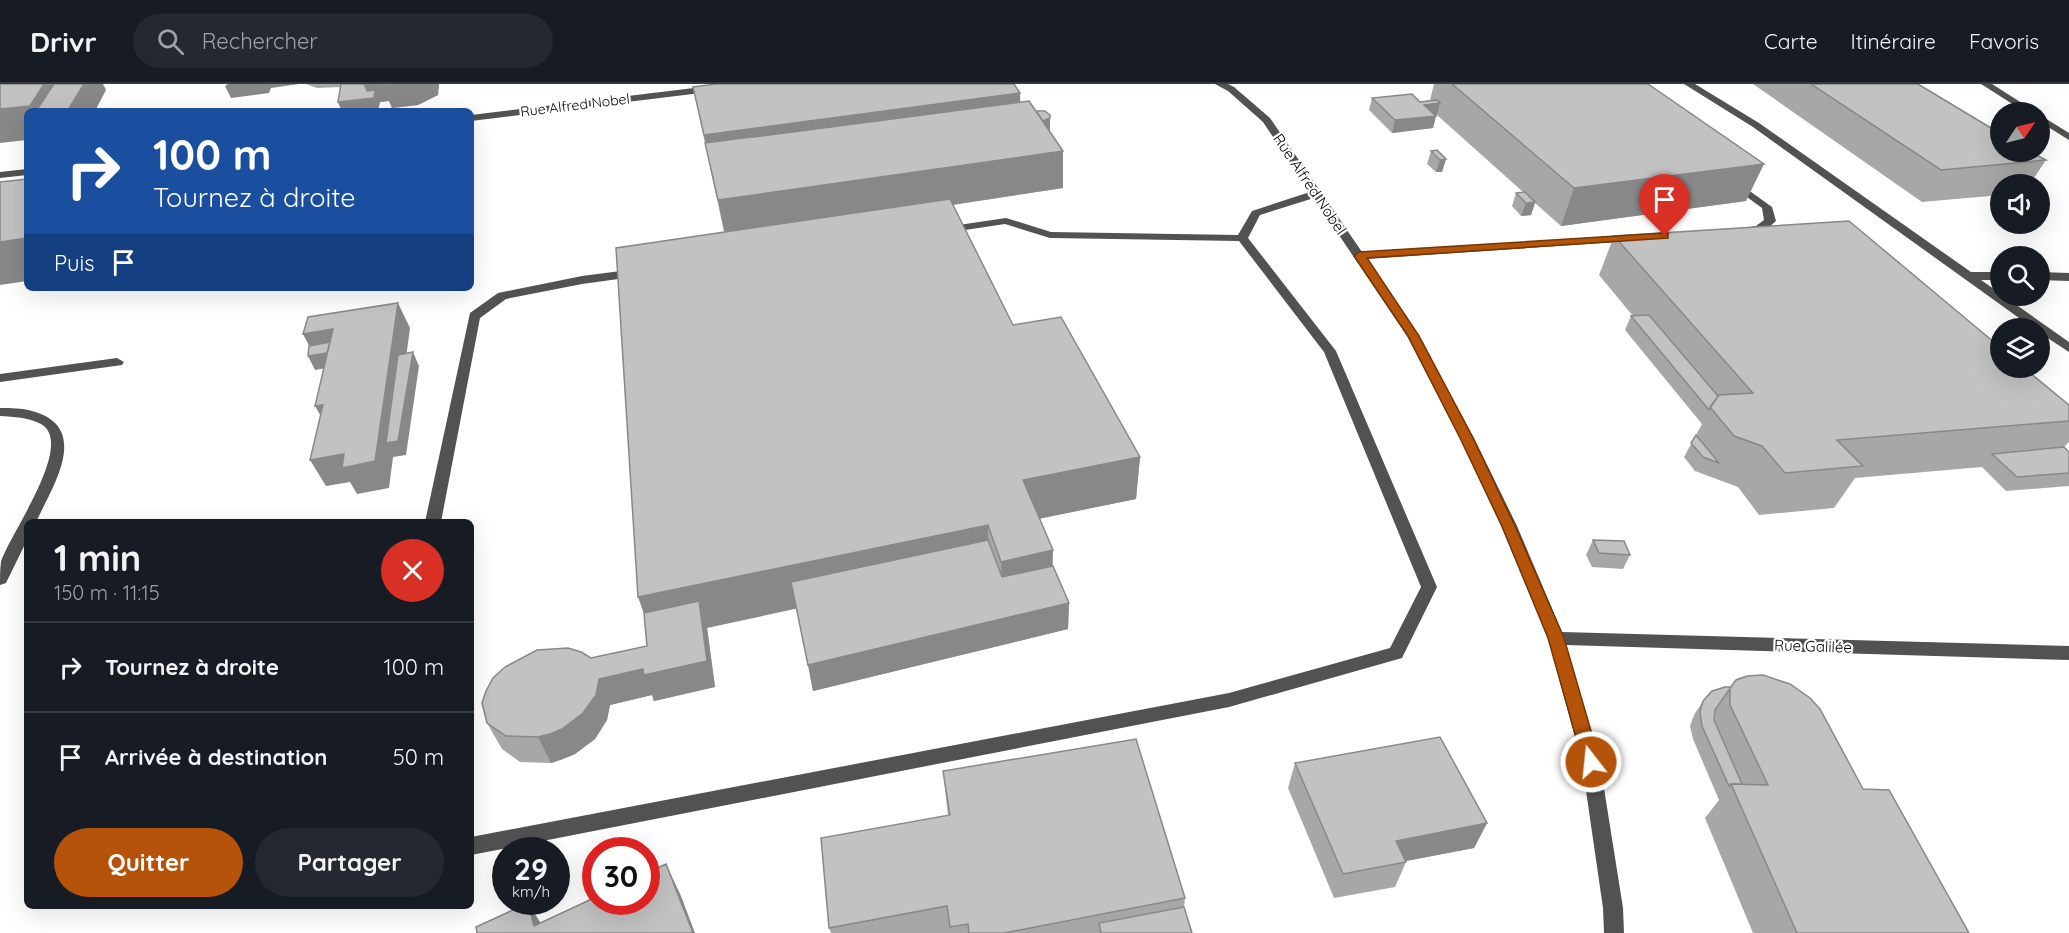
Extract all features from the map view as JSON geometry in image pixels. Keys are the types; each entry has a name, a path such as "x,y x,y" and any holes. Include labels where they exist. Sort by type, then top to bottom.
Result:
{"street":[{"name":"Rue Alfred Nobel","path":"474,118 750,84"},
{"name":"Rue Alfred Nobel","path":"1220,84 1231,89 1267,120 1413,336 1467,438 1509,526 1556,638 1591,762 1613,908 1614,933"},
{"path":"1689,84 1756,125 2069,348"},
{"path":"1986,84 2015,102"},
{"path":"2050,125 2069,137"},
{"path":"0,175 24,172"},
{"path":"1720,172 1767,207 1770,221 1759,230 1735,231"},
{"path":"1242,238 1256,213 1315,194"},
{"path":"936,231 1006,221 1050,235 1242,238"},
{"path":"1359,256 1641,237"},
{"path":"474,845 1229,700 1396,653 1430,587 1330,351 1242,238"},
{"path":"434,519 474,316 502,296 582,280 652,270"},
{"path":"1967,276 1990,276"},
{"path":"2050,276 2069,277"},
{"path":"0,378 117,362"},
{"path":"0,412 36,417 52,425 60,442 57,462 29,519"},
{"path":"0,579 24,529"},
{"name":"Rue Galilée","path":"1556,638 2069,653"}],"building":[{"path":"0,84 44,84 30,106 0,109"},
{"path":"54,84 84,84 69,108 38,108"},
{"path":"341,84 364,84 367,91 375,90 374,98 338,102"},
{"path":"716,84 1014,84 1020,93 704,135 693,87"},
{"path":"1452,84 1648,84 1764,164 1574,188"},
{"path":"1811,84 1918,84 1990,127 1990,162 2025,162 1941,170"},
{"path":"1412,94 1420,102 1437,100 1440,103 1424,105 1436,116 1395,120 1372,98"},
{"path":"1029,101 1063,151 718,200 705,143"},
{"path":"1006,103 1007,104 754,137"},
{"path":"1036,111 1045,111 1050,118 1043,121"},
{"path":"1437,150 1446,159 1440,160 1431,151"},
{"path":"24,179 24,238 0,242 0,182"},
{"path":"1525,192 1535,202 1526,203 1516,193"},
{"path":"950,199 1013,325 1061,317 1140,457 1023,480 1053,550 1001,562 988,525 638,597 616,248"},
{"path":"1849,221 1990,339 1990,378 2036,378 2069,405 2069,421 1837,440 1863,466 1785,473 1762,446 1734,436 1710,407 1719,395 1753,393 1614,236"},
{"path":"398,303 375,461 342,468 344,454 310,460 323,405 315,406 333,329 303,334 308,317"},
{"path":"1649,315 1718,396 1709,410 1631,316"},
{"path":"330,342 327,353 308,356 309,346"},
{"path":"413,352 398,441 386,443 398,355"},
{"path":"1696,435 1719,463 1703,457 1691,443"},
{"path":"2064,447 2069,452 2069,473 2017,477 1992,454"},
{"path":"988,540 1002,577 1053,566 1069,603 808,665 791,582"},
{"path":"1593,540 1624,541 1630,555 1599,553"},
{"path":"699,601 707,661 644,675 643,669 599,679 596,695 583,713 562,729 550,734 538,737 506,736 487,723 482,703 493,678 505,667 537,650 568,648 591,658 647,646 644,613"},
{"path":"1763,675 1790,684 1810,698 1820,709 1863,789 1889,790 1969,933 1797,933 1731,784 1768,785 1730,705 1730,688 1736,680 1747,676"},
{"path":"1731,687 1715,710 1714,720 1742,784 1729,786 1702,726 1700,712 1703,701 1712,691"},
{"path":"1440,737 1487,823 1396,841 1406,862 1343,874 1295,763"},
{"path":"1136,739 1185,898 1004,933 969,933 968,924 950,927 947,906 829,928 821,838 950,815 943,771"},
{"path":"666,864 693,933 477,933 476,927 502,915 531,915 534,926 558,915 570,915 570,909 582,904 582,915 660,915 660,867"},
{"path":"1184,907 1192,933 1101,933 1099,923"}],"route":[{"path":"1591,762 1556,638 1509,526 1467,438 1413,336 1359,256 1665,236"}]}
